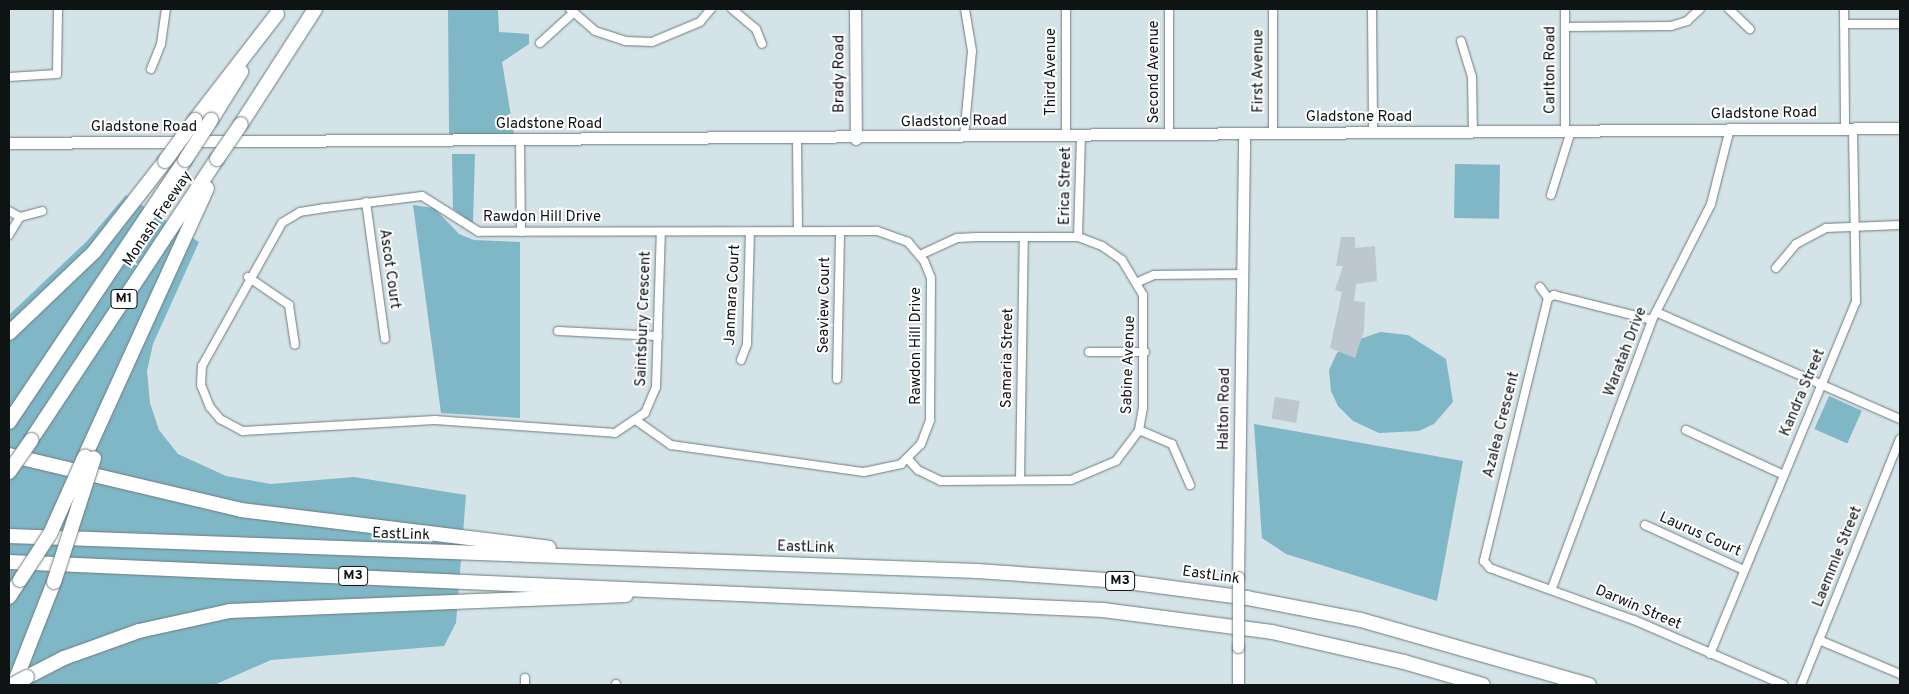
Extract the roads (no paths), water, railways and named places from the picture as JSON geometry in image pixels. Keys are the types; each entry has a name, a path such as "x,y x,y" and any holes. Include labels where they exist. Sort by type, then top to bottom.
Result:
{"highway":[{"path":"13,685 54,582 89,457 122,372 220,160 315,9"},
{"path":"9,333 78,270 165,161 279,11"},
{"name":"Monash Freeway","path":"9,422 185,160 279,11"},
{"name":"Monash Freeway","path":"9,472 220,160"},
{"path":"9,455 265,514 638,558"},
{"path":"9,597 50,534 89,457"},
{"name":"EastLink","path":"9,536 1026,573 1185,588 1414,633 1589,685"},
{"name":"M3","path":"9,562 696,591 1130,613 1300,638 1483,685"},
{"path":"13,685 64,658 139,631 230,611 696,591"}],"main road":[{"name":"Brady Road","path":"855,9 856,139"},
{"name":"Gladstone Road","path":"9,144 856,139 1273,133 1900,128"},
{"name":"Halton Road","path":"1238,685 1244,134"}],"street":[{"path":"9,77 57,74 58,9"},
{"path":"151,69 161,44 166,9"},
{"path":"540,43 571,11 595,31 625,41 652,42 700,22 711,9"},
{"path":"732,9 756,29 762,44"},
{"path":"964,137 972,51 965,9"},
{"name":"Third Avenue","path":"1066,9 1066,136"},
{"name":"Second Avenue","path":"1169,9 1169,135"},
{"name":"First Avenue","path":"1273,9 1273,133"},
{"path":"1372,9 1374,133"},
{"name":"Carlton Road","path":"1551,195 1568,131 1565,9"},
{"path":"1566,27 1671,26 1687,20 1700,9"},
{"path":"1729,9 1750,29"},
{"name":"Kandra Street","path":"1710,654 1856,302 1844,9"},
{"path":"1844,24 1900,24"},
{"path":"1461,41 1472,78 1473,132"},
{"name":"Waratah Drive","path":"1552,588 1652,320 1711,204 1730,130"},
{"name":"Erica Street","path":"1078,237 1080,136"},
{"path":"797,139 798,230"},
{"path":"520,140 521,232"},
{"name":"Rawdon Hill Drive","path":"628,428 594,435 518,424 435,420 280,431 232,427 204,396 202,366 248,277 282,223 292,216 366,202 422,196 444,206 473,231 750,232 798,230 892,234 920,255 931,278 930,420 921,444 908,459 886,470 864,472 671,445 637,421"},
{"name":"Ascot Court","path":"366,202 385,340"},
{"path":"9,211 20,217"},
{"path":"9,235 20,217 42,211"},
{"path":"1776,268 1808,236 1854,226 1900,225"},
{"name":"Saintsbury Crescent","path":"628,428 637,421 656,387 661,232"},
{"name":"Janmara Court","path":"741,360 747,344 750,232"},
{"name":"Seaview Court","path":"837,379 840,232"},
{"name":"Samaria Street","path":"1020,480 1024,237"},
{"name":"Sabine Avenue","path":"908,459 918,470 941,480 1072,480 1094,473 1116,461 1139,430 1145,352 1145,302 1138,282 1122,260 1078,237 957,238 920,255"},
{"path":"1138,282 1154,275 1242,274"},
{"path":"248,277 289,304 294,346"},
{"path":"1540,287 1548,298 1554,295 1652,320"},
{"name":"Azalea Crescent","path":"1483,558 1548,298"},
{"path":"1657,310 1900,419"},
{"path":"558,331 658,336"},
{"path":"1090,352 1145,352"},
{"path":"1139,430 1172,444 1190,485"},
{"path":"1686,430 1784,475"},
{"name":"Laemmle Street","path":"1802,685 1900,439"},
{"name":"Laurus Court","path":"1645,525 1744,570"},
{"name":"Darwin Street","path":"1483,558 1490,568 1552,588 1784,685"},
{"path":"1819,640 1900,674"}]}
